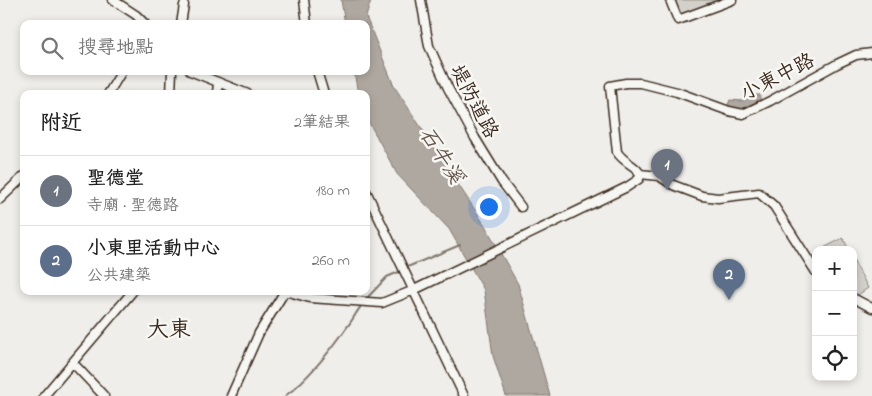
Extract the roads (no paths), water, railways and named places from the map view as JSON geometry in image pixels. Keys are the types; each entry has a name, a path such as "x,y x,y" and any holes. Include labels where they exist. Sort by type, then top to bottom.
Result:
{"street":[{"path":"113,0 141,20"},
{"path":"304,0 306,20"},
{"name":"堤防道路","path":"421,0 429,46 448,88 497,174 521,207"},
{"path":"670,0 678,20 732,0"},
{"path":"182,20 184,6"},
{"name":"小東中路","path":"640,174 638,170 622,160 617,152 610,86 641,83 677,92 729,111 743,114 856,55 872,53"},
{"path":"110,90 120,75"},
{"path":"171,90 172,75"},
{"path":"200,75 238,90"},
{"path":"318,75 323,90"},
{"path":"217,90 218,82"},
{"path":"299,295 310,298 382,303 414,290 635,183 639,179 640,174 659,176 673,185 702,196 718,198 759,193 774,206 812,266"},
{"path":"0,199 20,180"},
{"path":"370,199 464,396"},
{"path":"44,396 129,295"},
{"path":"231,396 259,333 283,295"},
{"path":"857,300 872,308"},
{"path":"73,363 104,396"}],"waterway":[{"path":"405,268 460,245"},
{"path":"370,295 387,277 401,271"},
{"path":"366,299 370,295"},
{"path":"285,396 318,364 362,305"}],"place":[{"name":"聖德堂","path":"667,190"},
{"name":"小東里活動中心","path":"729,300"}],"district":[{"name":"大東","path":"169,328"}],"water label":[{"name":"石牛溪","path":"442,155"}]}
